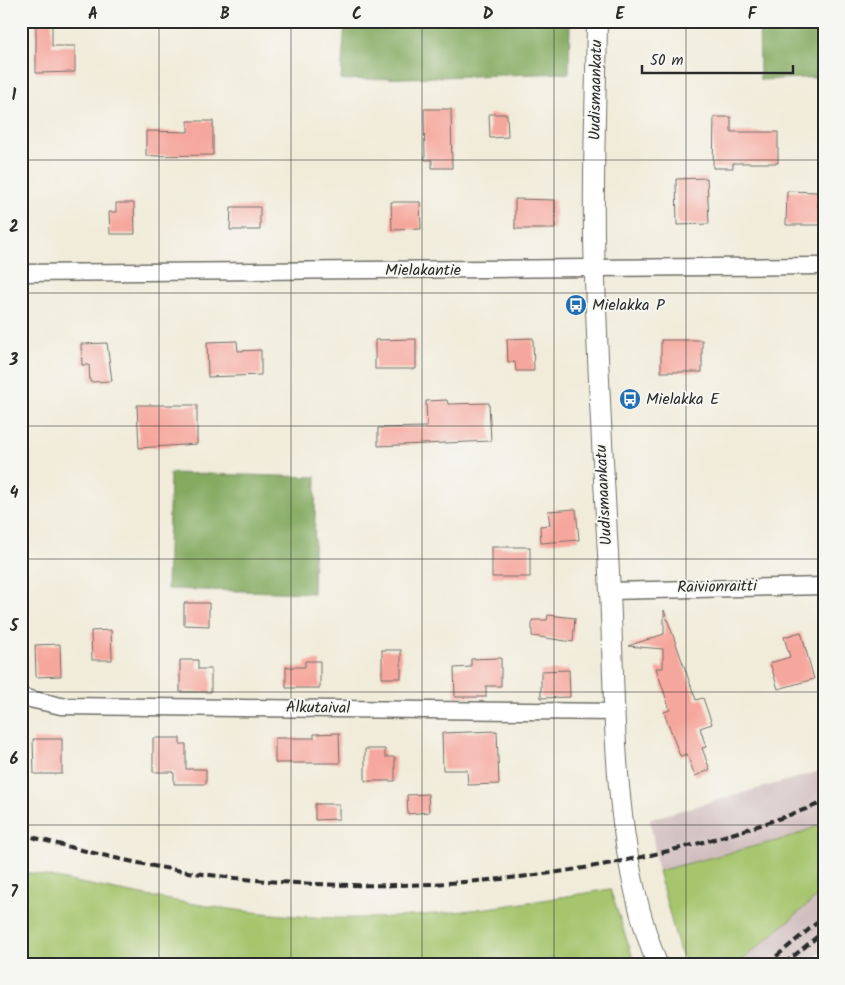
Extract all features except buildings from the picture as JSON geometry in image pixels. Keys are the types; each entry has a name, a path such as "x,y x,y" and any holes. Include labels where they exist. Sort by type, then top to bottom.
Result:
{"street":[{"name":"Uudismaankatu","path":"597,21 595,268 599,416 610,591 618,791 625,841 642,914 657,964"},
{"name":"Mielakantie","path":"21,273 824,266"},
{"name":"Raivionraitti","path":"610,591 824,586"},
{"name":"Alkutaival","path":"21,697 61,706 616,712"}],"shaded area":[{"path":"824,770 824,823 791,837 658,871 650,819"},
{"path":"824,891 824,950 806,964 737,964"}],"green space":[{"path":"345,21 570,21 569,73 341,80"},
{"path":"759,21 824,21 824,77 760,80"},
{"path":"170,473 316,477 313,593 167,589"},
{"path":"824,823 824,891 737,964 687,964 679,949 658,871 791,837"},
{"path":"21,871 217,907 296,916 335,918 438,914 610,889 635,964 561,964 554,958 528,964 21,964"}],"railway":[{"path":"21,834 115,858 162,868 210,875 287,882 365,885 443,883 522,877 599,865 676,849 751,828 824,802"},
{"path":"767,964 824,917"},
{"path":"784,964 824,931"}],"place":[{"name":"Mielakka P","path":"576,305"},
{"name":"Mielakka E","path":"630,399"}]}
